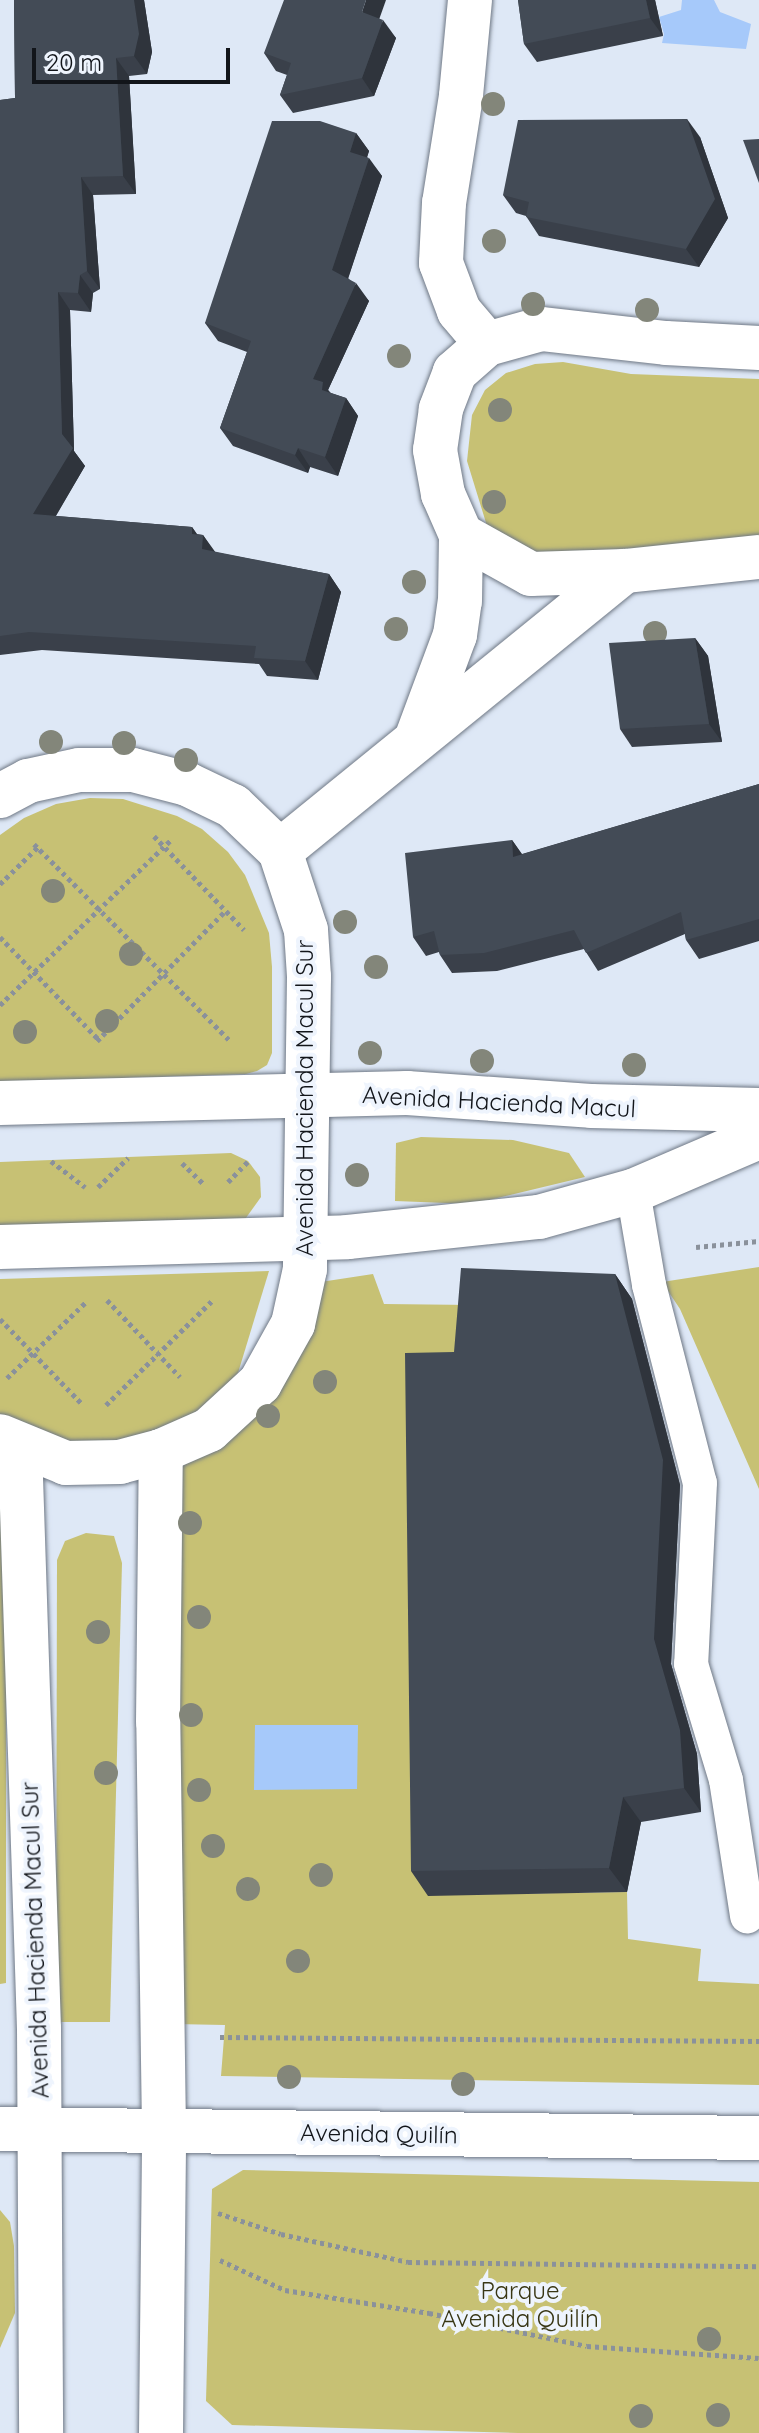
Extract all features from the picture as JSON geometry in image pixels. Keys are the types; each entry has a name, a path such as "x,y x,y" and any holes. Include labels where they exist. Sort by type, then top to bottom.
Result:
{"street":[{"path":"470,0 461,96 444,203 441,263 459,311 487,344"},
{"path":"417,738 455,635 460,601 461,535 443,494 435,450 441,409 455,372 487,344 541,329 666,343 759,348"},
{"path":"461,535 531,574 625,571 759,557"},
{"path":"280,851 625,571"},
{"name":"Avenida Hacienda Macul Sur","path":"0,796 28,781 79,770 133,770 187,784 233,806 280,851 306,930 309,977 304,1277 293,1324 260,1383 209,1430 161,1451 120,1462 66,1463 10,1442 21,2130 41,2433"},
{"name":"Avenida Hacienda Macul","path":"0,1103 407,1093 591,1106 759,1110"},
{"path":"0,1247 304,1239 402,1233 539,1217 633,1191 759,1137"},
{"path":"161,1451 158,1722 164,2131 161,2433"},
{"name":"Avenida Quilín","path":"21,2130 759,2138"}],"lane":[{"path":"633,1191 649,1285 700,1483 691,1664 726,1780 747,1916"}],"path":[{"path":"146,828 253,939"},
{"path":"0,1005 181,830"},
{"path":"28,838 233,1044"},
{"path":"0,884 47,838"},
{"path":"88,1049 225,911"},
{"path":"0,937 108,1049"},
{"path":"95,1417 223,1290"},
{"path":"98,1291 186,1383"},
{"path":"0,1384 87,1301"},
{"path":"0,1319 84,1406"},
{"path":"163,2036 759,2041"},
{"path":"163,2198 281,2234 408,2262 759,2266"},
{"path":"206,2254 285,2290 429,2313 587,2346 759,2358"}],"green space":[{"path":"563,362 631,374 759,379 759,540 723,546 537,553 487,526 467,461 472,415 485,390 506,373 535,364"},
{"path":"90,798 123,799 177,816 202,829 228,852 245,875 269,933 272,1053 267,1065 246,1074 0,1082 0,835 24,818 56,804"},
{"path":"421,1137 513,1140 569,1153 585,1177 472,1204 395,1201 396,1143"},
{"path":"231,1153 248,1161 260,1177 261,1197 243,1222 0,1233 0,1162"},
{"path":"759,1267 759,1489 680,1309 662,1282"},
{"path":"269,1271 238,1373 205,1409 168,1433 65,1448 0,1421 0,1279"},
{"path":"373,1274 384,1304 473,1305 428,1895 627,1892 628,1939 701,1949 698,1981 759,1984 759,2085 221,2076 225,2025 174,2024 182,1465 314,1283"},
{"path":"0,1462 6,1468 6,1983 0,1984"},
{"path":"86,1533 114,1536 122,1563 110,2022 56,2022 57,1560 65,1541"},
{"name":"Parque Avenida Quilín","path":"243,2170 759,2182 759,2433 518,2433 232,2425 206,2401 212,2189"},
{"path":"0,2210 10,2222 14,2246 15,2313 0,2348"}],"water":[{"path":"682,0 714,0 720,12 751,24 746,49 662,43 664,34 659,17 681,10"},
{"path":"255,1725 358,1725 357,1789 254,1790"}],"building":[{"path":"14,0 134,0 139,34 134,56 116,58 123,176 81,177 87,271 80,275 78,293 58,292 62,434 73,448 33,514 192,527 192,534 203,535 202,549 329,574 305,661 254,658 256,646 29,632 0,636 0,100 15,98"},
{"path":"284,0 366,0 362,12 383,20 362,78 280,95 291,63 264,53"},
{"path":"518,0 646,0 650,18 524,44"},
{"path":"687,119 715,199 686,249 526,217 529,202 503,195 518,120"},
{"path":"272,121 320,121 356,133 350,152 369,158 332,270 356,283 313,379 323,382 322,390 346,398 325,457 298,448 295,455 220,428 251,341 205,323"},
{"path":"759,139 759,183 743,140"},
{"path":"695,638 709,724 620,729 609,643"},
{"path":"759,784 759,919 686,940 681,912 586,953 574,930 484,953 440,955 434,931 413,937 405,853 512,840 513,857"},
{"path":"461,1268 615,1274 663,1460 654,1639 680,1730 684,1788 623,1797 609,1868 411,1871 405,1353 454,1352"}]}
